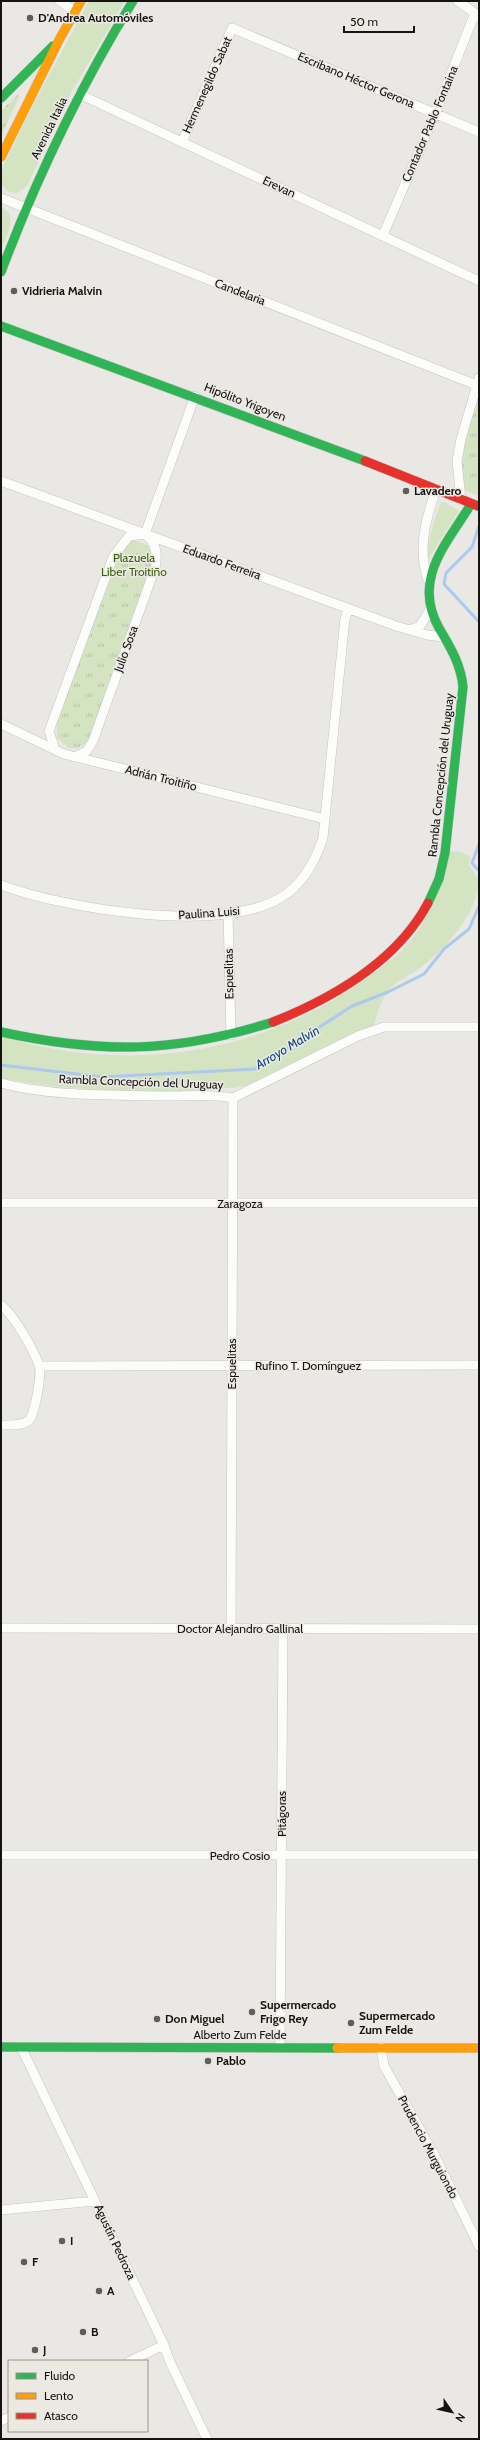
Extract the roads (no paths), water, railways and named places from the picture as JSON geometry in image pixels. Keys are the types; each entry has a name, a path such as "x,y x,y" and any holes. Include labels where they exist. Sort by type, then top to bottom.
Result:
{"street":[{"path":"60,1 74,11"},
{"path":"1,157 59,40 81,1"},
{"name":"Avenida Italia","path":"1,272 25,208 79,94 133,1"},
{"path":"458,1 477,15"},
{"name":"Contador Pablo Fontaina","path":"383,234 477,15"},
{"name":"Escribano Héctor Gerona","path":"232,28 479,132"},
{"name":"Hermenegildo Sabat","path":"182,142 232,28"},
{"path":"1,98 59,40"},
{"name":"Erevan","path":"79,94 383,234 479,281"},
{"name":"Candelaria","path":"1,198 478,383"},
{"name":"Hipólito Yrigoyen","path":"1,326 195,396 475,505"},
{"path":"461,500 458,461 478,383"},
{"path":"55,750 49,731 112,557 128,536 144,534 195,396"},
{"name":"Eduardo Ferreira","path":"1,481 349,609 410,630 437,637 444,637"},
{"name":"Rambla Concepción del Uruguay","path":"1,1032 63,1044 112,1048 182,1045 230,1035 282,1020 324,1000 364,973 392,950 423,913 443,866 462,693 462,671 430,610 428,580 422,556 426,520 436,489"},
{"name":"Rambla Concepción del Uruguay","path":"428,580 433,567 475,505"},
{"name":"Julio Sosa","path":"74,757 87,751 94,741 155,568 157,552 153,542 144,534"},
{"name":"Paulina Luisi","path":"1,885 41,898 127,913 159,915 228,914 268,904 295,886 313,865 323,838 345,618 349,609"},
{"path":"410,630 420,626 430,610"},
{"name":"Adrián Troitiño","path":"1,724 55,750 74,757 325,819"},
{"name":"Espuelitas","path":"228,914 230,1035"},
{"name":"Rambla Concepción del Uruguay","path":"1,1083 17,1087 64,1092 189,1096 211,1094 233,1098 358,1036 384,1027 479,1027"},
{"name":"Espuelitas","path":"231,1629 233,1098"},
{"name":"Zaragoza","path":"1,1203 479,1204"},
{"path":"1,1305 16,1324 40,1366 34,1414 29,1421 20,1424 1,1425"},
{"name":"Rufino T. Domínguez","path":"40,1366 479,1366"},
{"name":"Doctor Alejandro Gallinal","path":"1,1628 479,1629"},
{"name":"Pitágoras","path":"280,2047 282,1629"},
{"name":"Pedro Cosio","path":"1,1855 479,1855"},
{"name":"Alberto Zum Felde","path":"1,2047 479,2048"},
{"name":"Agustín Pedroza","path":"21,2047 164,2345 170,2362 207,2439"},
{"name":"Prudencio Murguiondo","path":"381,2047 384,2066 434,2154 479,2246"},
{"path":"1,2210 95,2201"},
{"path":"132,2360 164,2345"}],"waterway":[{"name":"Arroyo Malvín","path":"479,526 472,547 446,573 444,584 479,622"},
{"name":"Arroyo Malvín","path":"479,844 472,863 479,871"},
{"name":"Arroyo Malvín","path":"1,1065 102,1077 255,1069 352,1006 388,992 424,974 444,949 469,929 479,906"}],"place":[{"name":"D'Andrea Automóviles","path":"30,18"},
{"name":"Vidrieria Malvin","path":"14,291"},
{"name":"Lavadero","path":"406,491"},
{"name":"Supermercado Frigo Rey","path":"252,2012"},
{"name":"Don Miguel","path":"157,2019"},
{"name":"Supermercado Zum Felde","path":"351,2023"},
{"name":"Pablo","path":"208,2061"},
{"name":"I","path":"62,2241"},
{"name":"F","path":"24,2262"},
{"name":"A","path":"99,2291"},
{"name":"B","path":"83,2332"},
{"name":"J","path":"35,2350"}],"park label":[{"name":"Plazuela Liber Troitiño","path":"134,565"}]}
